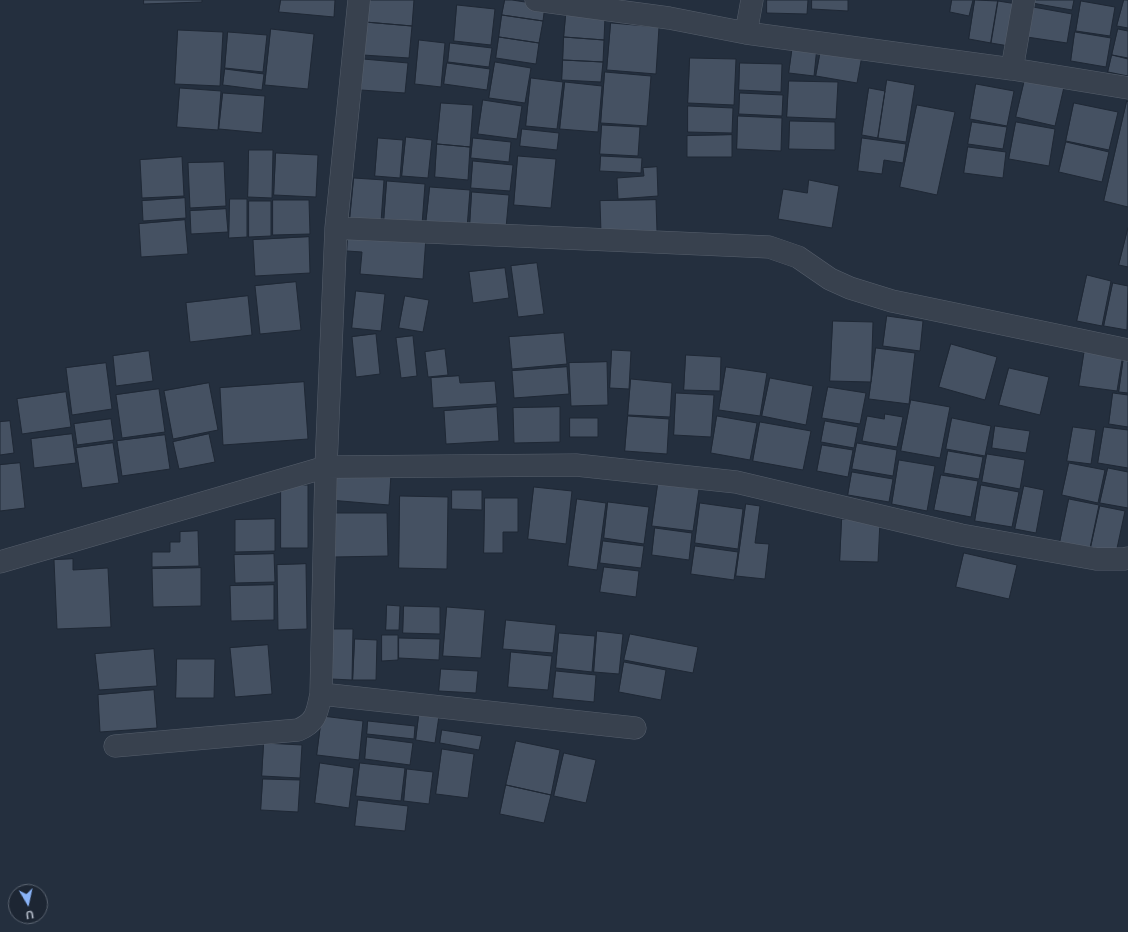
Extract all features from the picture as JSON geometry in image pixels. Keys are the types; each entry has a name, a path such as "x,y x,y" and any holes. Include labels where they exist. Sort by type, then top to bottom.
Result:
{"street":[{"path":"115,746 298,730 306,727 317,715 321,694 326,467 336,228 359,0"},
{"path":"536,0 668,18 746,33 1012,69 1128,88"},
{"path":"746,33 752,0"},
{"path":"1012,69 1024,0"},
{"path":"336,228 769,247 798,257 830,279 850,288 892,301 1128,350"},
{"path":"0,562 326,467 576,465 736,482 961,535 1096,559 1128,558"},
{"path":"321,694 635,728"}],"building":[{"path":"144,0 202,0 202,2 144,4"},
{"path":"281,0 335,0 334,17 279,12"},
{"path":"368,0 414,0 412,26 365,22"},
{"path":"505,0 545,5 543,21 502,15"},
{"path":"767,0 808,0 807,14 767,13"},
{"path":"812,0 848,0 848,11 812,9"},
{"path":"952,0 973,0 969,16 950,12"},
{"path":"975,0 998,1 991,43 969,39"},
{"path":"1033,0 1074,0 1072,10 1032,3"},
{"path":"1124,0 1128,0 1128,28 1117,26"},
{"path":"998,1 1017,4 1009,46 991,43"},
{"path":"1081,1 1115,7 1110,36 1076,31"},
{"path":"457,5 495,9 491,45 454,41"},
{"path":"1033,7 1072,14 1067,43 1027,37"},
{"path":"502,15 543,21 539,43 499,37"},
{"path":"566,15 605,17 604,40 564,37"},
{"path":"365,22 412,26 409,58 363,55"},
{"path":"611,23 659,27 656,74 607,70"},
{"path":"271,29 314,34 308,89 265,85"},
{"path":"1118,29 1128,31 1128,58 1112,55"},
{"path":"178,30 223,32 220,86 175,84"},
{"path":"228,32 267,35 263,72 225,68"},
{"path":"1075,32 1111,38 1106,67 1071,61"},
{"path":"499,37 539,43 536,64 496,58"},
{"path":"564,37 604,40 603,62 563,60"},
{"path":"419,40 445,43 441,87 415,84"},
{"path":"450,43 492,48 489,67 448,62"},
{"path":"793,44 817,47 814,76 789,73"},
{"path":"822,44 863,50 857,83 816,76"},
{"path":"1112,55 1128,59 1128,76 1108,72"},
{"path":"690,58 736,59 734,105 688,103"},
{"path":"363,59 408,63 405,93 361,90"},
{"path":"563,60 603,62 601,82 562,80"},
{"path":"495,62 531,68 525,103 489,98"},
{"path":"447,63 490,69 487,90 444,84"},
{"path":"740,63 782,64 781,92 739,90"},
{"path":"225,69 264,74 262,90 223,85"},
{"path":"605,72 651,76 647,126 601,123"},
{"path":"531,78 563,82 557,129 526,126"},
{"path":"1025,79 1064,87 1055,126 1016,117"},
{"path":"887,80 915,85 906,142 878,138"},
{"path":"789,81 838,82 836,119 787,117"},
{"path":"565,82 602,86 598,132 560,129"},
{"path":"976,84 1014,91 1007,126 970,119"},
{"path":"180,88 221,91 218,130 177,127"},
{"path":"869,88 885,91 878,138 862,135"},
{"path":"223,93 265,96 262,133 219,129"},
{"path":"740,93 783,95 782,116 739,114"},
{"path":"483,100 522,106 517,139 478,134"},
{"path":"1127,101 1128,102 1128,207 1104,201"},
{"path":"441,103 473,105 470,147 437,144"},
{"path":"1074,103 1118,112 1109,150 1066,141"},
{"path":"917,105 955,112 937,195 900,187"},
{"path":"688,106 733,108 732,133 688,132"},
{"path":"738,116 782,118 781,151 737,149"},
{"path":"790,121 835,122 835,150 789,149"},
{"path":"972,122 1007,127 1003,149 968,144"},
{"path":"1016,122 1055,129 1049,166 1009,159"},
{"path":"602,125 640,127 638,156 600,154"},
{"path":"522,129 559,133 557,150 520,146"},
{"path":"732,135 732,157 687,157 687,136"},
{"path":"406,137 432,140 428,178 402,176"},
{"path":"378,138 403,140 400,178 375,176"},
{"path":"473,138 511,142 509,162 471,158"},
{"path":"862,138 906,144 903,163 884,160 882,174 858,171"},
{"path":"1066,142 1109,152 1102,182 1059,172"},
{"path":"437,144 470,147 468,180 435,177"},
{"path":"968,147 1006,152 1003,178 964,173"},
{"path":"249,150 273,150 272,198 248,197"},
{"path":"276,153 318,155 316,197 274,195"},
{"path":"518,156 556,159 551,208 514,205"},
{"path":"601,156 642,158 641,173 600,171"},
{"path":"182,157 184,196 142,198 140,160"},
{"path":"473,161 513,165 510,191 471,188"},
{"path":"224,162 226,206 190,208 188,163"},
{"path":"657,167 658,196 618,199 617,178 644,176 643,168"},
{"path":"354,178 384,180 381,222 350,219"},
{"path":"809,180 839,186 832,228 778,219 783,189 807,193"},
{"path":"387,181 425,184 422,225 384,221"},
{"path":"430,187 470,190 467,228 426,224"},
{"path":"472,192 509,195 506,228 470,225"},
{"path":"185,198 186,218 143,221 142,201"},
{"path":"230,199 247,199 247,237 229,238"},
{"path":"273,200 309,200 310,234 273,235"},
{"path":"656,200 657,232 601,233 600,201"},
{"path":"249,201 271,201 271,236 249,237"},
{"path":"226,209 228,232 191,234 190,211"},
{"path":"185,220 188,254 141,257 139,224"},
{"path":"1128,228 1128,267 1119,265"},
{"path":"348,232 426,237 423,279 360,274 362,252 347,251"},
{"path":"309,237 310,273 255,276 253,240"},
{"path":"537,263 544,314 518,317 511,266"},
{"path":"505,268 509,298 473,303 469,272"},
{"path":"1087,275 1111,281 1102,326 1077,321"},
{"path":"296,282 301,330 260,334 255,286"},
{"path":"1113,283 1128,286 1127,330 1104,326"},
{"path":"356,291 385,294 381,331 352,328"},
{"path":"248,296 252,335 190,342 186,303"},
{"path":"405,296 429,300 423,332 399,328"},
{"path":"887,316 923,321 920,351 883,346"},
{"path":"833,321 873,322 871,382 830,381"},
{"path":"564,333 567,364 512,369 509,337"},
{"path":"376,334 380,374 356,377 352,337"},
{"path":"413,336 417,376 401,378 396,338"},
{"path":"951,344 997,357 985,400 939,387"},
{"path":"876,348 915,353 909,404 869,399"},
{"path":"1085,348 1123,354 1117,391 1079,386"},
{"path":"445,349 448,375 428,377 425,352"},
{"path":"612,350 631,351 629,389 610,388"},
{"path":"149,351 153,381 116,386 113,356"},
{"path":"686,355 721,357 720,391 684,390"},
{"path":"1124,356 1128,357 1128,393 1119,392"},
{"path":"607,362 608,405 571,406 569,363"},
{"path":"106,363 112,409 72,415 66,368"},
{"path":"567,367 569,394 514,398 512,371"},
{"path":"726,367 767,373 760,416 719,410"},
{"path":"1009,368 1049,377 1040,415 999,405"},
{"path":"459,376 460,383 495,381 497,404 433,408 431,378"},
{"path":"770,378 813,386 806,425 762,416"},
{"path":"631,379 672,383 670,417 628,415"},
{"path":"304,382 308,439 223,445 220,388"},
{"path":"209,383 218,430 173,439 164,391"},
{"path":"828,387 866,393 860,424 822,418"},
{"path":"159,389 165,432 122,438 116,395"},
{"path":"66,392 71,427 22,434 17,399"},
{"path":"676,393 714,395 711,437 674,435"},
{"path":"1113,393 1128,395 1128,427 1109,424"},
{"path":"911,400 950,407 940,458 901,451"},
{"path":"497,407 499,441 446,444 444,411"},
{"path":"560,407 560,442 514,443 513,408"},
{"path":"885,414 903,417 897,447 862,441 867,416 884,419"},
{"path":"628,416 669,419 667,454 625,451"},
{"path":"717,416 757,423 750,460 711,453"},
{"path":"570,418 598,418 598,437 570,437"},
{"path":"952,418 991,426 985,456 946,449"},
{"path":"111,419 114,440 77,445 74,424"},
{"path":"10,421 14,453 0,455 0,422"},
{"path":"825,421 858,427 854,448 821,442"},
{"path":"760,422 811,431 803,470 753,461"},
{"path":"995,426 1030,431 1026,453 992,448"},
{"path":"1073,427 1096,430 1091,464 1067,461"},
{"path":"1104,427 1128,430 1128,468 1098,463"},
{"path":"72,434 76,463 34,468 31,439"},
{"path":"209,434 215,462 179,469 173,442"},
{"path":"165,435 170,469 122,476 117,441"},
{"path":"113,443 119,483 82,488 76,448"},
{"path":"857,443 897,450 893,476 852,469"},
{"path":"822,445 853,450 848,477 817,471"},
{"path":"948,451 983,457 979,479 944,473"},
{"path":"987,454 1025,460 1020,489 982,482"},
{"path":"899,460 935,466 927,511 892,504"},
{"path":"20,463 25,508 0,511 0,465"},
{"path":"1069,463 1105,470 1098,503 1062,495"},
{"path":"1108,468 1128,472 1128,508 1100,503"},
{"path":"331,470 391,474 389,505 329,500"},
{"path":"852,472 893,479 889,502 848,495"},
{"path":"941,475 978,481 971,517 934,510"},
{"path":"658,484 699,489 693,531 652,526"},
{"path":"281,485 308,485 308,548 281,548"},
{"path":"981,485 1019,492 1012,527 975,521"},
{"path":"1024,486 1044,490 1036,533 1015,529"},
{"path":"534,487 572,491 566,544 528,539"},
{"path":"452,490 482,490 482,510 452,509"},
{"path":"400,496 448,497 447,569 399,568"},
{"path":"485,498 518,498 518,532 503,532 503,553 484,553"},
{"path":"577,499 606,503 597,570 568,566"},
{"path":"1069,499 1099,505 1090,548 1060,542"},
{"path":"608,502 649,507 644,544 604,538"},
{"path":"700,503 743,509 738,549 695,543"},
{"path":"746,504 760,506 755,543 769,544 765,579 736,576"},
{"path":"1100,506 1125,511 1116,553 1091,547"},
{"path":"333,513 387,513 388,556 334,557"},
{"path":"275,519 275,551 235,552 235,520"},
{"path":"842,519 880,521 878,562 840,561"},
{"path":"655,528 692,533 689,560 652,555"},
{"path":"198,531 199,566 152,567 152,552 170,552 170,542 180,542 180,532"},
{"path":"603,541 644,546 641,568 600,563"},
{"path":"695,546 738,552 734,580 691,574"},
{"path":"964,553 1017,565 1009,599 956,587"},
{"path":"274,554 275,582 235,583 234,555"},
{"path":"73,559 73,570 108,568 111,627 57,629 54,560"},
{"path":"306,564 307,629 278,630 277,565"},
{"path":"604,567 639,571 636,597 600,592"},
{"path":"201,568 201,606 153,607 152,569"},
{"path":"274,585 274,620 231,621 230,586"},
{"path":"387,605 400,606 399,630 386,630"},
{"path":"404,606 440,607 440,634 403,633"},
{"path":"447,607 485,610 481,658 443,656"},
{"path":"506,620 556,625 553,653 503,649"},
{"path":"331,629 353,629 352,680 331,679"},
{"path":"597,631 623,634 619,674 594,672"},
{"path":"559,633 595,636 592,672 556,668"},
{"path":"630,634 698,647 693,673 624,660"},
{"path":"382,635 398,635 398,660 382,661"},
{"path":"399,638 440,639 439,660 399,658"},
{"path":"355,639 377,640 376,680 353,680"},
{"path":"268,645 272,694 235,697 230,648"},
{"path":"154,649 157,686 99,690 95,654"},
{"path":"511,652 552,656 548,690 508,687"},
{"path":"177,659 215,659 214,698 176,698"},
{"path":"624,662 666,670 661,700 619,692"},
{"path":"441,669 478,671 476,693 439,691"},
{"path":"556,671 596,675 594,702 553,698"},
{"path":"154,690 157,728 100,732 98,695"},
{"path":"420,707 440,709 435,743 416,740"},
{"path":"322,716 363,721 359,760 317,755"},
{"path":"368,721 415,726 414,739 367,734"},
{"path":"442,730 482,736 479,750 440,743"},
{"path":"367,737 413,743 410,765 365,759"},
{"path":"516,741 560,750 551,795 506,785"},
{"path":"264,743 302,745 300,778 262,776"},
{"path":"442,749 474,754 468,798 436,794"},
{"path":"564,753 596,760 586,803 554,796"},
{"path":"320,763 354,768 349,808 315,803"},
{"path":"360,763 405,768 401,801 356,796"},
{"path":"407,769 433,772 429,804 404,801"},
{"path":"263,779 300,780 298,812 261,810"},
{"path":"506,785 551,795 544,823 500,814"},
{"path":"358,800 408,806 405,831 355,826"}]}
